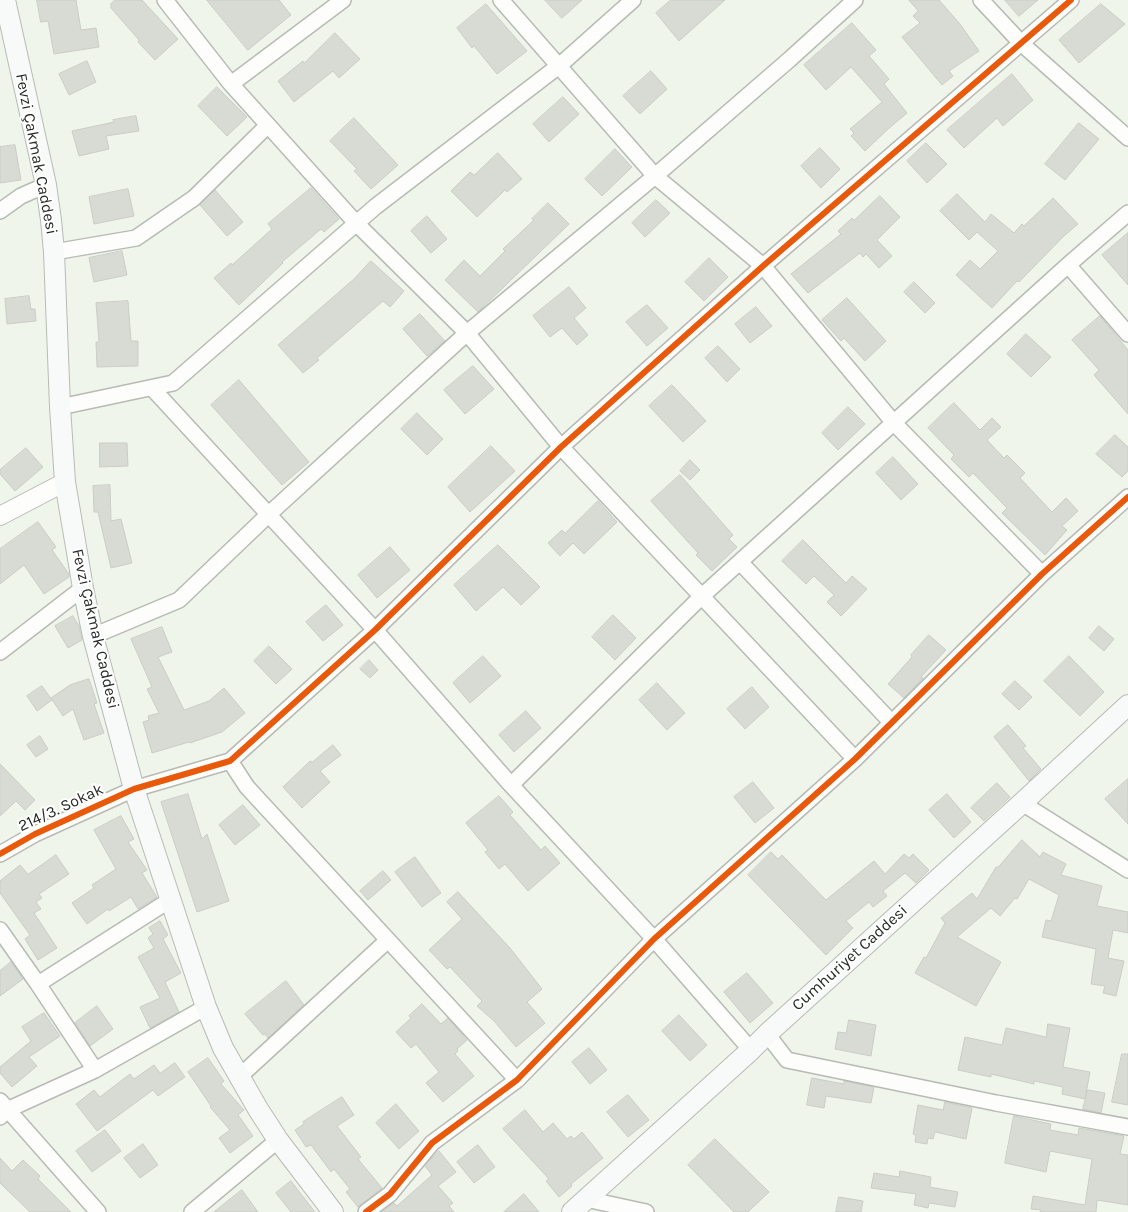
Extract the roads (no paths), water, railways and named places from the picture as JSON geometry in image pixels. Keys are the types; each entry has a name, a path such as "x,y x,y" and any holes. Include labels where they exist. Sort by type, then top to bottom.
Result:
{"main road":[{"name":"Fevzi Çakmak Caddesi","path":"5,0 46,185 54,252 65,482 93,636 134,789 206,1007 223,1048 278,1140 333,1212"},
{"name":"Cumhuriyet Caddesi","path":"579,1206 1128,705"}],"street":[{"path":"165,0 231,84 356,224 467,333 561,447 855,759"},
{"path":"231,84 343,0"},
{"path":"501,0 655,176 763,266 894,423 1042,574"},
{"path":"60,407 173,383 375,207 560,66 633,0"},
{"path":"93,636 178,600 467,333 655,176 855,0"},
{"path":"981,0 1022,44 1128,138"},
{"path":"517,1080 247,787 230,761 375,630 561,447 763,266 1071,0"},
{"path":"54,252 136,238 194,198 268,125"},
{"path":"0,211 21,196 46,185"},
{"path":"511,785 702,596 1128,213"},
{"path":"1068,265 1128,334"},
{"path":"152,388 375,630 511,785 654,939 751,1050"},
{"path":"0,516 65,482"},
{"path":"366,1212 390,1194 432,1143 517,1080 654,939 855,759 1042,574 1128,497"},
{"path":"740,562 892,723"},
{"path":"0,652 83,588"},
{"name":"214/3. Sokak","path":"0,854 35,834 134,789 230,761"},
{"path":"1022,803 1128,870"},
{"path":"38,984 170,900"},
{"path":"0,930 95,1070"},
{"path":"239,1077 388,940"},
{"path":"98,1212 2,1109 95,1070 206,1007"},
{"path":"767,1034 787,1060 1128,1128"},
{"path":"192,1212 278,1140"},
{"path":"579,1206 646,1212"}]}
